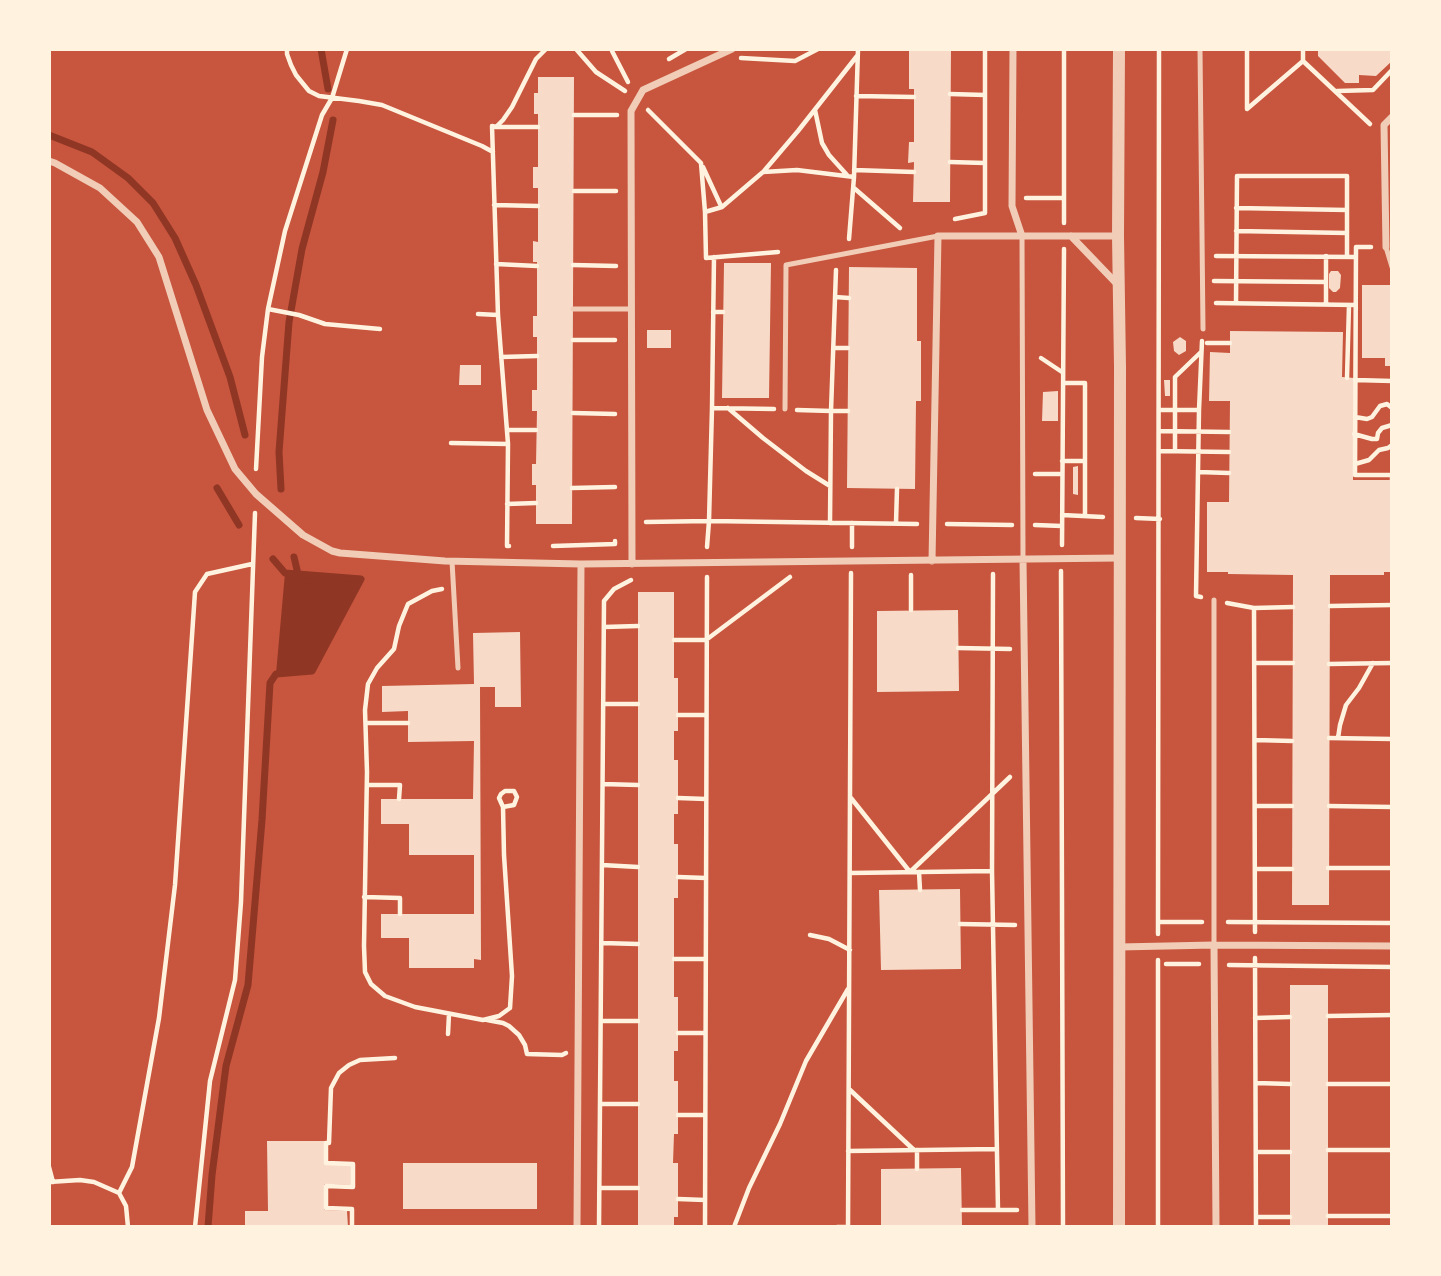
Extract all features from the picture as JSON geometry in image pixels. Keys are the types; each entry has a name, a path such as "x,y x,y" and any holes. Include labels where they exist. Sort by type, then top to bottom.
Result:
{"street":[{"path":"632,564 631,111 643,90 733,49"},
{"path":"1013,49 1012,206 1022,236"},
{"path":"1119,49 1119,1227"},
{"path":"1386,247 1384,125 1392,117"},
{"path":"49,161 100,188 137,222 159,257 207,410 235,469 256,494 303,535 332,551 452,561 581,564 1119,558"},
{"path":"932,561 938,236 1118,236"},
{"path":"1067,236 1118,285"},
{"path":"1023,560 1032,1227"},
{"path":"578,1227 581,564"},
{"path":"1214,945 1216,1227"},
{"path":"1119,947 1392,946"}],"lane":[{"path":"1200,49 1203,329"},
{"path":"785,410 786,265 938,236"},
{"path":"1022,236 1023,560"},
{"path":"1386,247 1392,267"},
{"path":"573,309 631,309"},
{"path":"452,561 458,668"},
{"path":"1214,600 1214,945"}],"path":[{"path":"287,49 290,65 309,90 319,96 382,105 493,152"},
{"path":"195,1227 210,1081 235,980 241,902 262,357 268,309 285,230 322,115 332,98 347,49"},
{"path":"520,546 507,546 509,444 498,315 492,127 496,127 503,120 512,107 536,59 546,49"},
{"path":"576,49 596,72 637,100 701,163 722,207"},
{"path":"667,60 676,51 686,49"},
{"path":"739,58 794,61 818,49"},
{"path":"949,220 985,213 985,49"},
{"path":"1063,1227 1062,461 1067,236 1064,49"},
{"path":"1158,1227 1159,49"},
{"path":"1247,49 1247,109 1303,61"},
{"path":"1303,49 1303,61 1384,137"},
{"path":"612,51 628,82"},
{"path":"830,523 836,267 844,262 849,237 858,52"},
{"path":"705,212 722,207 763,172 858,52"},
{"path":"1336,91 1373,90 1392,70"},
{"path":"617,127 617,103 628,82 638,76"},
{"path":"950,94 985,95"},
{"path":"856,96 914,97"},
{"path":"815,109 822,144 851,177"},
{"path":"574,115 617,115"},
{"path":"496,127 538,127"},
{"path":"950,162 985,163"},
{"path":"701,163 706,258 790,250"},
{"path":"763,172 797,170 851,177"},
{"path":"854,170 914,172"},
{"path":"1236,303 1237,176 1347,176 1347,256"},
{"path":"616,182 616,204"},
{"path":"853,188 900,228"},
{"path":"574,191 616,191"},
{"path":"494,205 538,206"},
{"path":"1236,208 1347,210"},
{"path":"887,231 912,226"},
{"path":"1236,231 1347,233"},
{"path":"837,240 862,235"},
{"path":"1386,247 1356,247 1354,473 1392,475 1392,480"},
{"path":"778,252 786,265"},
{"path":"616,253 616,277"},
{"path":"1202,255 1355,257"},
{"path":"1326,256 1326,304"},
{"path":"706,563 714,257"},
{"path":"496,264 537,266"},
{"path":"573,265 616,266"},
{"path":"1202,280 1326,282"},
{"path":"835,297 849,298"},
{"path":"1203,303 1355,305"},
{"path":"1347,378 1349,305"},
{"path":"268,309 325,324 380,329"},
{"path":"615,309 615,352"},
{"path":"713,312 723,312"},
{"path":"478,314 498,315"},
{"path":"1203,329 1198,432 1196,596 1254,608 1293,607"},
{"path":"573,340 615,340"},
{"path":"1202,343 1230,343"},
{"path":"833,348 848,348"},
{"path":"1175,451 1175,377 1202,351"},
{"path":"502,356 537,356"},
{"path":"1041,358 1063,373"},
{"path":"1355,380 1392,381"},
{"path":"1063,383 1085,383 1085,516"},
{"path":"1355,417 1372,417 1380,406 1387,404 1392,408"},
{"path":"712,408 848,411"},
{"path":"727,408 806,471 830,486"},
{"path":"1160,410 1199,410"},
{"path":"573,413 615,414 615,426"},
{"path":"1379,450 1378,433 1382,428 1391,427"},
{"path":"507,430 537,430"},
{"path":"1160,431 1229,432"},
{"path":"1354,434 1377,439"},
{"path":"452,443 509,444"},
{"path":"1355,464 1369,460 1379,450 1392,445"},
{"path":"1160,451 1229,452"},
{"path":"1062,461 1085,461"},
{"path":"1198,472 1229,473"},
{"path":"1023,474 1062,474"},
{"path":"615,475 615,499"},
{"path":"572,488 615,487"},
{"path":"896,523 897,489"},
{"path":"508,504 536,503"},
{"path":"547,546 615,544 615,523 632,522 1062,526"},
{"path":"836,1227 848,1227 852,523"},
{"path":"119,1193 132,1167 160,1004 176,885 195,592 206,574 252,564"},
{"path":"998,1210 992,871 993,573 1062,572"},
{"path":"899,574 911,574 911,610"},
{"path":"840,575 852,575"},
{"path":"674,640 706,640 792,576 780,576"},
{"path":"705,1227 707,577 719,577"},
{"path":"599,1227 604,601 614,589 633,579"},
{"path":"453,587 432,591 408,604 394,649 377,668 368,684 365,972 371,984 385,996 415,1007 503,1023 519,1035 525,1045"},
{"path":"1329,606 1392,605"},
{"path":"1254,608 1256,1227"},
{"path":"604,627 638,626"},
{"path":"958,648 1024,649"},
{"path":"1254,663 1293,663"},
{"path":"1329,663 1392,663"},
{"path":"1338,738 1346,705 1373,663"},
{"path":"604,704 638,704"},
{"path":"678,715 706,715"},
{"path":"366,723 408,723"},
{"path":"1329,738 1392,739"},
{"path":"1255,740 1292,741"},
{"path":"910,872 1026,763"},
{"path":"603,784 638,785"},
{"path":"367,785 400,785 399,799"},
{"path":"483,1020 499,1016 510,1008 512,976 503,807 499,799 505,791 514,790 517,797 514,805 503,807"},
{"path":"678,798 706,799"},
{"path":"850,798 910,872"},
{"path":"1255,806 1292,806"},
{"path":"1329,806 1392,807"},
{"path":"602,865 638,867"},
{"path":"1328,867 1392,868"},
{"path":"1255,869 1292,869"},
{"path":"850,873 992,871"},
{"path":"919,872 920,890"},
{"path":"678,877 706,878"},
{"path":"365,897 400,898 400,914"},
{"path":"1158,922 1392,923"},
{"path":"960,924 1028,925"},
{"path":"810,934 829,939 849,950"},
{"path":"602,943 638,944"},
{"path":"674,958 706,959"},
{"path":"1158,964 1392,967"},
{"path":"734,1227 806,1061 849,987"},
{"path":"448,1034 449,1014"},
{"path":"1328,1016 1392,1015"},
{"path":"1255,1018 1290,1017"},
{"path":"601,1021 638,1021"},
{"path":"678,1033 705,1033"},
{"path":"352,1227 352,1209 326,1208 326,1186 353,1187 353,1164 326,1163 331,1087 339,1073 349,1065 360,1060 394,1058"},
{"path":"1256,1083 1290,1084"},
{"path":"1328,1084 1392,1084"},
{"path":"849,1088 915,1150 917,1169"},
{"path":"600,1104 638,1104"},
{"path":"678,1115 705,1115"},
{"path":"848,1151 997,1149"},
{"path":"1328,1150 1392,1150"},
{"path":"1256,1152 1290,1152"},
{"path":"49,1167 51,1182 94,1182 119,1193 126,1206 128,1227"},
{"path":"600,1188 638,1188"},
{"path":"678,1199 705,1200"},
{"path":"962,1210 1032,1211"},
{"path":"1328,1216 1392,1216"},
{"path":"1256,1217 1290,1217"}],"shaded area":[{"path":"285,573 361,579 312,671 276,674"}],"building":[{"path":"909,49 951,49 950,202 913,202 914,162 908,163 909,142 914,142 914,89 909,89"},
{"path":"1318,49 1392,49 1392,61 1376,76 1359,75 1359,83 1345,83 1318,56"},
{"path":"538,77 574,77 572,524 536,524 536,485 532,485 532,464 536,464 537,411 532,411 532,390 537,390 537,337 533,337 533,316 537,316 537,262 533,262 533,241 538,242 538,188 533,188 533,167 538,167 538,114 534,114 534,93 538,93"},
{"path":"724,263 771,263 769,398 722,398"},
{"path":"849,267 917,268 917,341 921,341 921,401 916,401 915,489 847,488"},
{"path":"1331,271 1338,271 1341,275 1340,288 1336,292 1329,288"},
{"path":"1362,285 1392,285 1392,366 1385,366 1385,358 1362,358"},
{"path":"647,330 671,330 671,348 647,348"},
{"path":"1230,331 1343,332 1342,377 1354,378 1353,480 1392,480 1392,572 1384,572 1384,575 1330,575 1329,905 1292,905 1293,575 1207,572 1207,502 1229,502 1230,401 1209,401 1210,352 1230,353"},
{"path":"1180,337 1186,341 1186,351 1179,355 1174,351 1173,342"},
{"path":"460,365 481,365 481,385 459,385"},
{"path":"1164,380 1170,380 1170,396 1165,396"},
{"path":"1058,391 1058,421 1042,421 1043,392"},
{"path":"1078,466 1078,495 1073,494 1073,467"},
{"path":"638,592 674,592 674,678 678,678 678,731 674,731 674,760 678,760 678,814 674,814 674,844 678,844 678,898 674,898 674,997 678,997 678,1051 674,1051 674,1081 678,1081 678,1134 674,1134 673,1163 678,1163 678,1217 674,1217 674,1227 638,1227"},
{"path":"958,610 959,691 877,692 877,611"},
{"path":"520,632 521,707 495,707 495,687 480,687 481,960 474,959 474,968 409,968 409,938 381,938 381,914 474,914 474,855 409,855 409,824 381,824 381,799 473,799 474,741 408,742 408,711 382,712 382,686 474,684 473,633"},
{"path":"960,889 961,969 881,970 879,890"},
{"path":"1290,985 1328,985 1328,1227 1290,1227"},
{"path":"267,1141 325,1141 325,1164 353,1164 352,1185 324,1184 324,1210 347,1211 348,1227 245,1227 245,1211 268,1211"},
{"path":"403,1163 537,1163 537,1209 403,1209"},
{"path":"961,1168 962,1227 881,1227 881,1169"}],"waterway":[{"path":"321,49 328,89"},
{"path":"281,489 279,452 289,322 302,249 323,172 333,120"},
{"path":"49,135 92,152 128,178 153,203 175,238 196,285 230,377 245,435"},
{"path":"217,488 239,525"},
{"path":"294,557 298,574"},
{"path":"208,1227 226,1066 248,985 270,683 276,674 312,671 361,579 285,573 273,559"}]}
